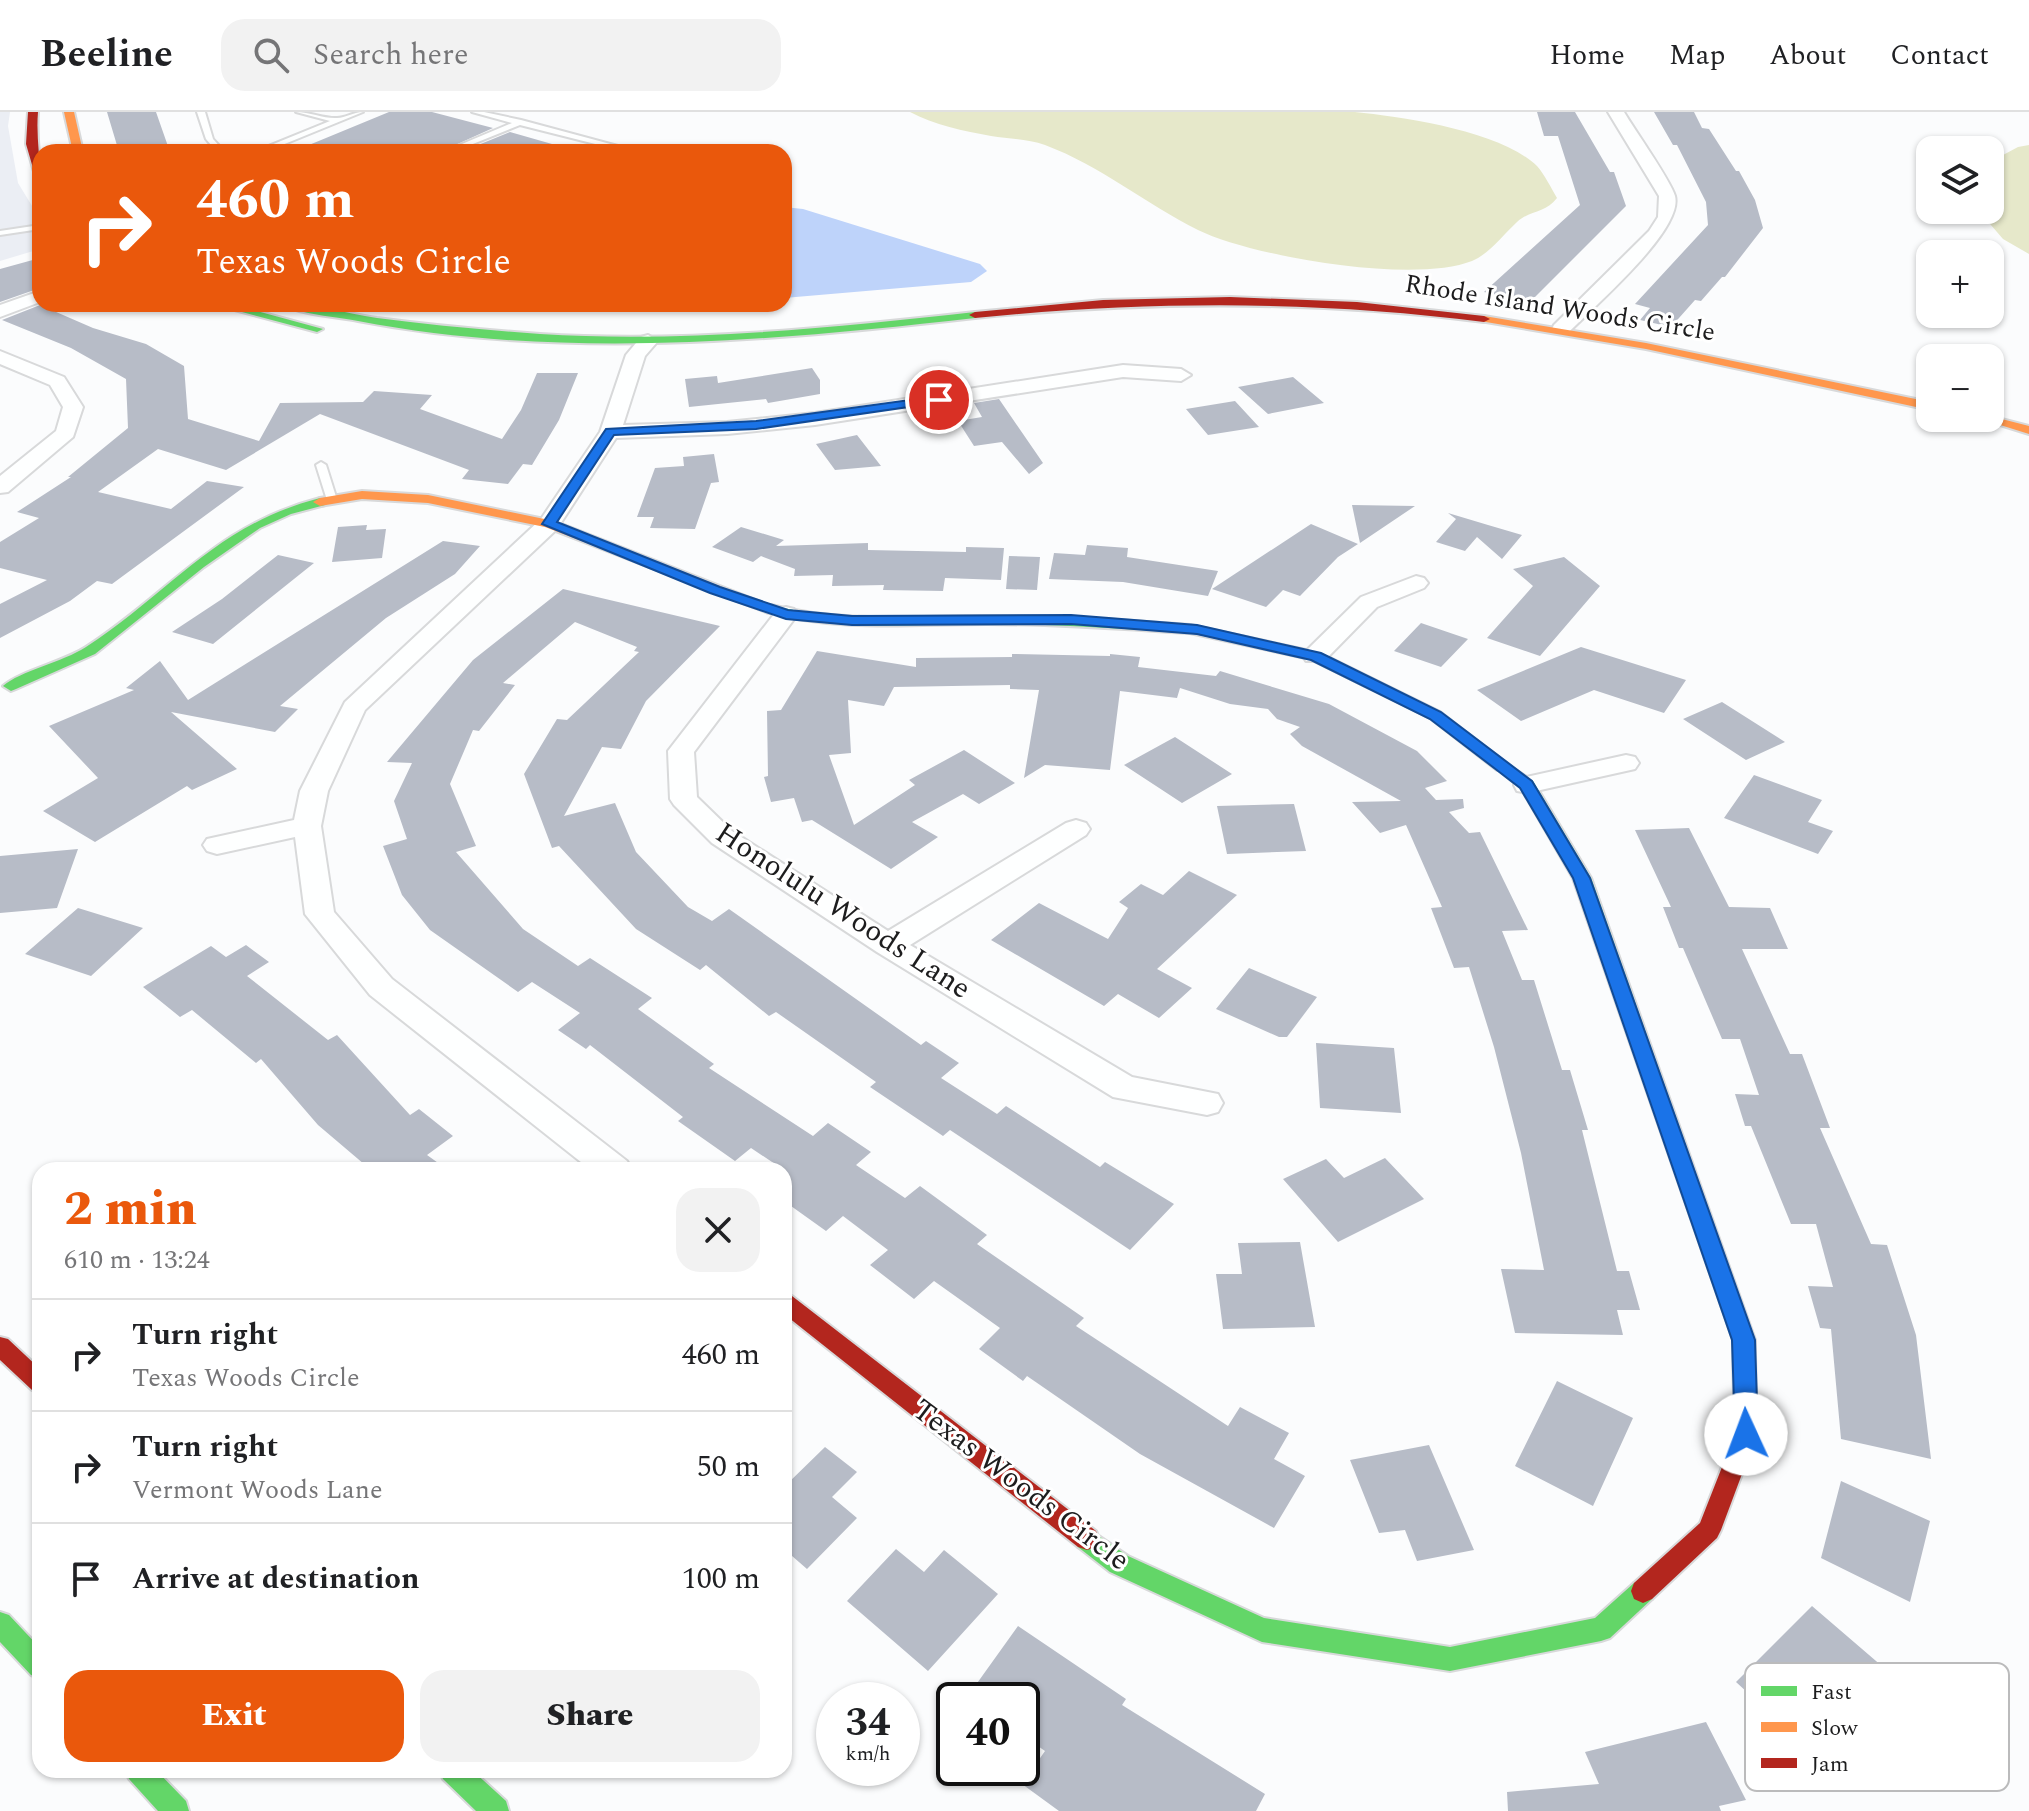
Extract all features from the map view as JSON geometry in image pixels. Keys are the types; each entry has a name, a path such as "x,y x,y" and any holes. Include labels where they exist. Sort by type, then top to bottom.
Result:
{"main road":[{"path":"32,144 29,124 33,112"},
{"path":"69,112 76,144"},
{"name":"Rhode Island Woods Circle","path":"251,312 342,334 500,353 642,348 1163,299 1303,300 1389,306 1561,329 1916,403"},
{"name":"Rhode Island Woods Circle","path":"318,312 459,332 642,348"},
{"path":"2004,423 2029,430"},
{"name":"Texas Woods Circle","path":"11,686 89,652 235,536 293,507 362,495 428,499 549,524 715,590 786,614 852,621 1087,621 1197,630 1315,656 1435,715 1527,785 1582,878 1744,1340 1746,1434 1709,1530 1601,1629 1450,1659 1262,1630 1119,1564 792,1308"},
{"path":"0,1346 32,1376"},
{"path":"0,1624 32,1658"},
{"path":"145,1778 176,1811"},
{"path":"461,1778 496,1811"}],"street":[{"path":"1561,329 1656,234 1666,217 1667,196 1616,112"},
{"path":"0,311 32,299"},
{"path":"605,1162 381,987 320,914 307,826 314,791 354,707 549,524 610,432 642,348"},
{"path":"0,357 57,381 73,407 66,433 0,487"},
{"path":"610,432 727,428 815,419 1123,371 1181,375"},
{"path":"1315,656 1369,602 1416,583"},
{"name":"Honolulu Woods Lane","path":"786,614 681,751 684,799 722,837 888,945 1124,1088 1207,1103"},
{"path":"1527,785 1626,763"},
{"path":"217,845 307,826"},
{"path":"888,945 1076,829"}],"lane":[{"path":"201,112 214,144"},
{"path":"300,112 335,121"},
{"path":"278,144 359,112"},
{"path":"476,112 605,144"},
{"path":"467,144 521,122"},
{"path":"0,233 32,228"},
{"path":"321,465 332,500"}],"shaded area":[{"path":"0,112 10,112 8,126 18,183 32,206 32,251 0,261"}],"green space":[{"path":"910,112 1375,114 1451,128 1500,144 1537,166 1557,198 1548,206 1522,218 1490,249 1472,261 1412,270 1334,264 1294,258 1223,240 1160,209 1085,163 1045,145 960,130"},
{"path":"2029,145 2029,254 2003,239 1990,224 2004,224 2004,154"}],"water":[{"path":"792,208 980,264 987,271 971,282 792,297"}],"building":[{"path":"107,112 156,112 167,144 117,144"},
{"path":"389,112 432,112 493,128 458,144 311,144"},
{"path":"1537,112 1575,112 1610,172 1614,172 1626,206 1529,303 1484,292 1580,205 1558,136 1544,136"},
{"path":"1654,112 1694,112 1702,128 1709,129 1736,171 1739,171 1755,200 1763,228 1725,277 1701,301 1695,300 1671,327 1640,320 1650,308 1635,304 1708,225 1706,202 1677,145 1673,145"},
{"path":"510,132 552,144 481,144"},
{"path":"32,260 32,291 0,302 0,269"},
{"path":"32,308 32,312 56,312 93,328 146,344 184,366 188,419 259,441 280,403 363,402 374,391 432,395 420,409 502,439 521,410 537,373 578,373 559,420 532,465 523,464 508,484 462,479 469,470 320,414 226,470 158,449 98,492 171,509 207,481 244,487 112,584 97,581 70,601 0,638 0,604 47,580 0,568 0,542 39,518 17,512 71,477 68,477 128,428 126,379 71,348 2,320"},
{"path":"812,368 820,380 820,394 768,403 766,399 689,407 685,379 717,376 718,383"},
{"path":"1293,377 1324,403 1268,414 1238,387"},
{"path":"999,399 1043,463 1029,474 1002,442 974,446 958,421 982,417 974,403"},
{"path":"1235,401 1259,427 1208,435 1186,409"},
{"path":"857,435 881,466 835,470 816,444"},
{"path":"714,454 719,482 711,483 695,529 650,528 654,517 637,517 655,468 684,466 683,457"},
{"path":"1352,505 1415,506 1360,543"},
{"path":"1448,513 1522,535 1502,559 1477,537 1465,551 1436,542 1456,519"},
{"path":"1311,524 1358,544 1338,557 1300,596 1283,590 1266,607 1212,589"},
{"path":"367,525 366,530 386,529 382,558 332,562 338,527"},
{"path":"741,527 784,540 776,546 868,543 868,550 966,552 966,547 1004,548 1001,580 945,578 943,591 883,590 884,585 832,586 833,575 794,576 795,569 761,556 753,562 712,547"},
{"path":"443,541 480,546 455,574 386,618 280,706 298,709 275,732 171,712 237,769 192,790 187,786 95,842 43,811 98,778 49,726 134,690 126,688 160,661 188,700"},
{"path":"1087,545 1128,548 1127,557 1218,571 1208,596 1123,582 1049,579 1054,553 1085,555"},
{"path":"278,555 314,563 213,644 172,632 222,599"},
{"path":"1009,556 1040,557 1037,590 1006,589"},
{"path":"1564,557 1600,586 1540,656 1487,638 1533,586 1513,569"},
{"path":"563,589 720,626 646,701 621,749 602,747 564,816 615,803 636,852 688,907 712,921 729,909 921,1045 926,1041 959,1063 941,1078 997,1114 1006,1106 1100,1167 1105,1162 1174,1204 1130,1250 950,1130 943,1136 870,1087 876,1082 776,1012 769,1016 706,965 700,970 636,929 559,846 552,848 524,774 557,719 567,720 639,652 634,651 637,647 575,622 503,683 515,685 479,731 473,730 450,784 476,846 456,852 523,929 578,966 590,958 652,998 638,1009 714,1064 709,1068 813,1136 828,1123 871,1152 856,1165 905,1198 920,1186 987,1235 977,1244 1084,1318 1076,1326 1228,1426 1240,1407 1289,1433 1274,1459 1305,1476 1274,1528 1140,1454 1027,1376 1023,1381 979,1349 1000,1328 934,1281 914,1299 870,1265 888,1250 843,1216 826,1231 792,1207 792,1162 772,1162 751,1148 735,1161 678,1121 683,1117 590,1045 586,1049 558,1030 580,1013 532,982 518,992 430,930 402,895 383,846 407,839 394,801 412,763 387,762 473,660"},
{"path":"1421,623 1468,639 1441,667 1394,651"},
{"path":"1581,647 1686,680 1664,713 1594,690 1521,721 1477,690"},
{"path":"817,651 916,667 916,658 1012,657 1012,654 1140,657 1138,667 1216,676 1220,671 1329,704 1417,751 1447,781 1425,788 1436,800 1463,799 1464,808 1449,812 1469,833 1480,832 1528,930 1502,931 1522,980 1534,980 1562,1070 1570,1070 1588,1130 1582,1130 1617,1271 1629,1271 1640,1310 1617,1310 1623,1335 1515,1333 1501,1269 1544,1270 1521,1153 1494,1047 1469,967 1454,968 1431,908 1442,907 1406,825 1380,833 1352,802 1401,801 1302,746 1290,734 1300,727 1277,719 1268,709 1230,704 1180,688 1177,698 1120,691 1110,770 1045,765 1024,778 1039,690 1010,689 1010,685 894,687 884,706 848,700 851,753 829,755 854,825 915,785 909,780 964,750 1015,783 979,804 963,794 912,822 938,837 891,869 812,820 802,822 794,798 771,802 764,777 768,776 767,711 781,710"},
{"path":"1722,702 1785,742 1746,760 1683,719"},
{"path":"1175,737 1232,774 1182,803 1124,765"},
{"path":"1754,775 1822,800 1808,822 1833,831 1818,854 1724,818"},
{"path":"1294,804 1306,851 1227,854 1217,806"},
{"path":"1689,828 1729,907 1770,908 1788,949 1742,949 1790,1054 1802,1054 1830,1128 1820,1128 1871,1244 1887,1245 1916,1335 1931,1459 1841,1439 1831,1329 1820,1328 1808,1286 1833,1287 1816,1224 1791,1224 1751,1126 1745,1126 1735,1094 1759,1095 1740,1039 1722,1039 1683,948 1679,948 1663,907 1671,907 1635,830"},
{"path":"78,849 57,908 0,913 0,856"},
{"path":"1189,871 1237,895 1157,969 1192,988 1159,1018 1118,994 1104,1006 991,940 1039,903 1108,939 1128,908 1119,902 1141,884 1163,895"},
{"path":"78,908 143,928 91,976 25,954"},
{"path":"246,945 269,962 247,976 328,1040 337,1035 410,1115 419,1109 453,1136 427,1155 437,1162 362,1162 318,1125 261,1059 256,1063 192,1010 180,1017 143,987 211,946 226,957"},
{"path":"1249,968 1317,997 1287,1037 1279,1037 1216,1009"},
{"path":"1316,1043 1394,1048 1401,1113 1320,1108"},
{"path":"1385,1158 1424,1199 1338,1242 1283,1179 1326,1159 1344,1178"},
{"path":"1300,1242 1315,1327 1223,1329 1216,1274 1242,1274 1238,1243"},
{"path":"1557,1381 1633,1418 1593,1506 1515,1466"},
{"path":"1429,1445 1474,1550 1417,1561 1405,1530 1379,1533 1350,1460"},
{"path":"825,1447 857,1472 832,1497 857,1518 807,1569 792,1556 792,1479"},
{"path":"1841,1481 1930,1521 1910,1602 1821,1558"},
{"path":"896,1549 924,1572 944,1550 998,1594 928,1671 847,1601"},
{"path":"1812,1606 1878,1663 1755,1663"},
{"path":"1018,1626 1126,1699 1122,1705 1265,1794 1256,1811 1059,1811 1025,1786 1040,1786 1040,1758 1045,1751 1040,1748 1040,1682 978,1682"},
{"path":"1745,1673 1745,1690 1736,1682"},
{"path":"1706,1722 1746,1800 1719,1806 1721,1811 1508,1811 1507,1792 1599,1784 1585,1752"}],"traffic: fast":[{"path":"250,312 317,329"},
{"path":"327,312 458,332 630,340 803,332 975,315"},
{"path":"11,686 90,651 199,564 255,526 286,511 320,502"},
{"path":"771,609 795,616 848,622 1035,621 1190,629"},
{"path":"1503,767 1527,785 1582,878 1744,1340 1744,1356"},
{"path":"1087,1539 1119,1564 1262,1630 1450,1659 1601,1629 1643,1591"},
{"path":"0,1624 32,1658"},
{"path":"145,1778 176,1811"},
{"path":"461,1778 496,1811"}],"traffic: slow":[{"path":"69,112 76,144"},
{"path":"1484,319 1646,346 1916,403"},
{"path":"2004,423 2029,430"},
{"path":"320,502 362,495 428,499 549,524 771,609"}],"traffic: jam":[{"path":"32,147 33,112"},
{"path":"975,315 1103,304 1230,300 1357,305 1484,319"},
{"path":"1190,629 1315,656 1435,715 1503,767"},
{"path":"792,1308 1087,1539"},
{"path":"0,1346 32,1376"},
{"path":"1643,1591 1709,1530 1746,1434 1744,1356"}],"route":[{"path":"939,400 815,419 727,428 610,432 549,524 715,590 786,614 852,621 1071,620 1197,630 1315,656 1435,715 1504,767 1527,785 1582,878 1744,1340 1746,1434"}]}
